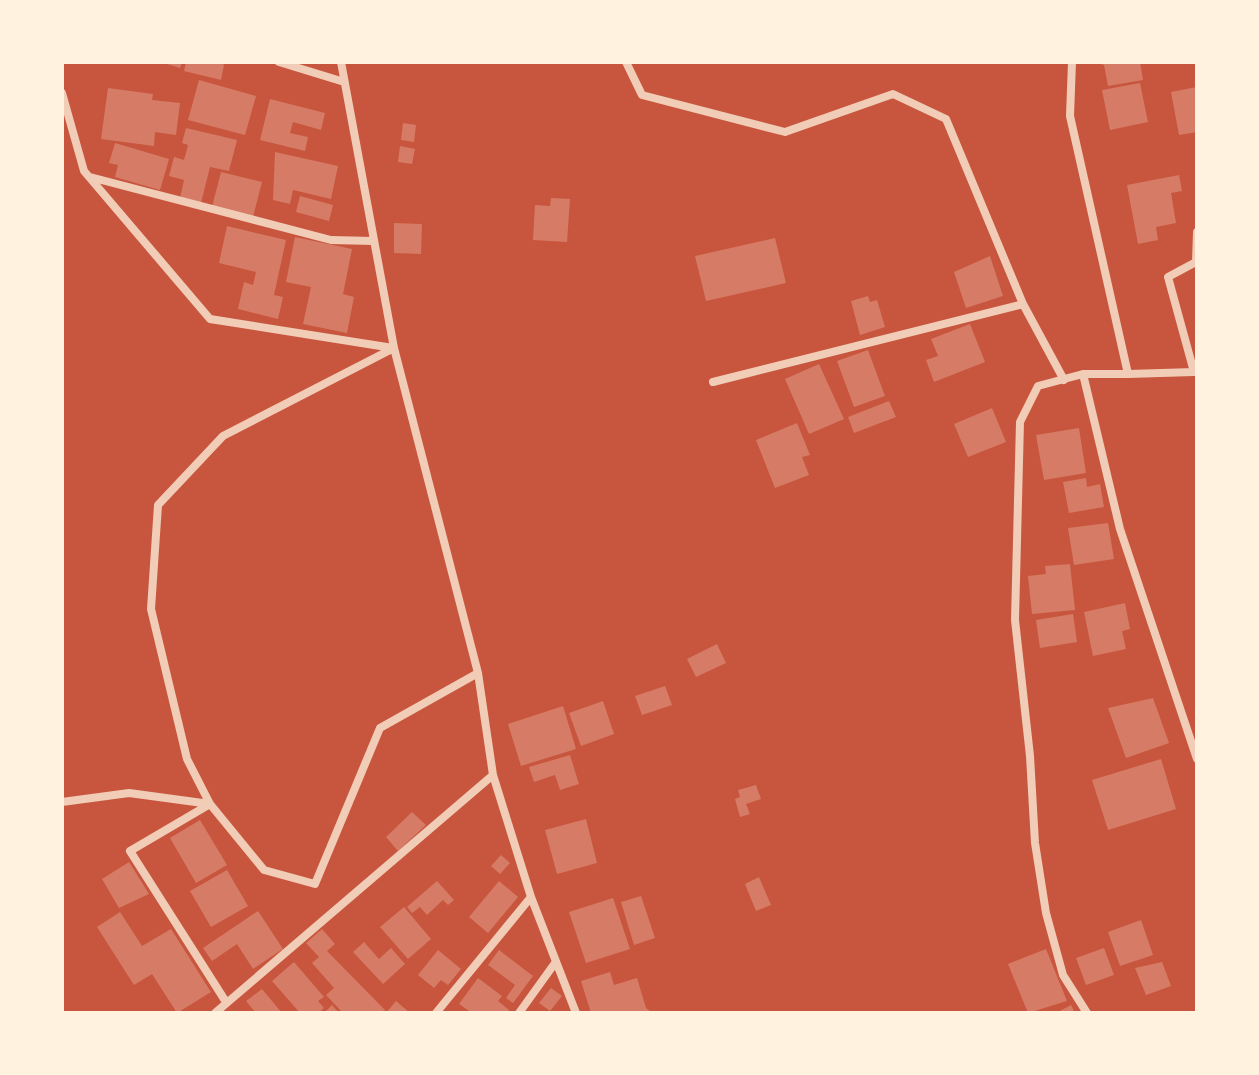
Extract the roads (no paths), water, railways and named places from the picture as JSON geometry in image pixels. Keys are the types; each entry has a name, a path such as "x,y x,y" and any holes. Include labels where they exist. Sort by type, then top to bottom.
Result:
{"street":[{"path":"279,62 341,81"},
{"path":"341,62 341,81 394,348 478,673 493,775 531,897 576,1013"},
{"path":"626,62 642,95 785,132 893,94 946,119 1023,304 1064,380"},
{"path":"1072,62 1070,116 1128,374"},
{"path":"62,93 84,171 210,319 394,348"},
{"path":"90,177 331,240 373,241"},
{"path":"1087,1013 1063,975 1046,913 1035,843 1030,756 1015,620 1020,422 1038,386 1083,374 1196,376 1168,277 1196,262 1197,232"},
{"path":"713,382 1023,304"},
{"path":"394,348 223,436 158,505 151,609 187,759 210,804 264,870 315,884 380,728 478,673"},
{"path":"1083,374 1120,529 1197,759"},
{"path":"215,1013 493,775"},
{"path":"62,802 129,793 210,804"},
{"path":"210,804 130,851 226,1002"},
{"path":"436,1013 531,897"},
{"path":"519,1013 555,963"}]}
